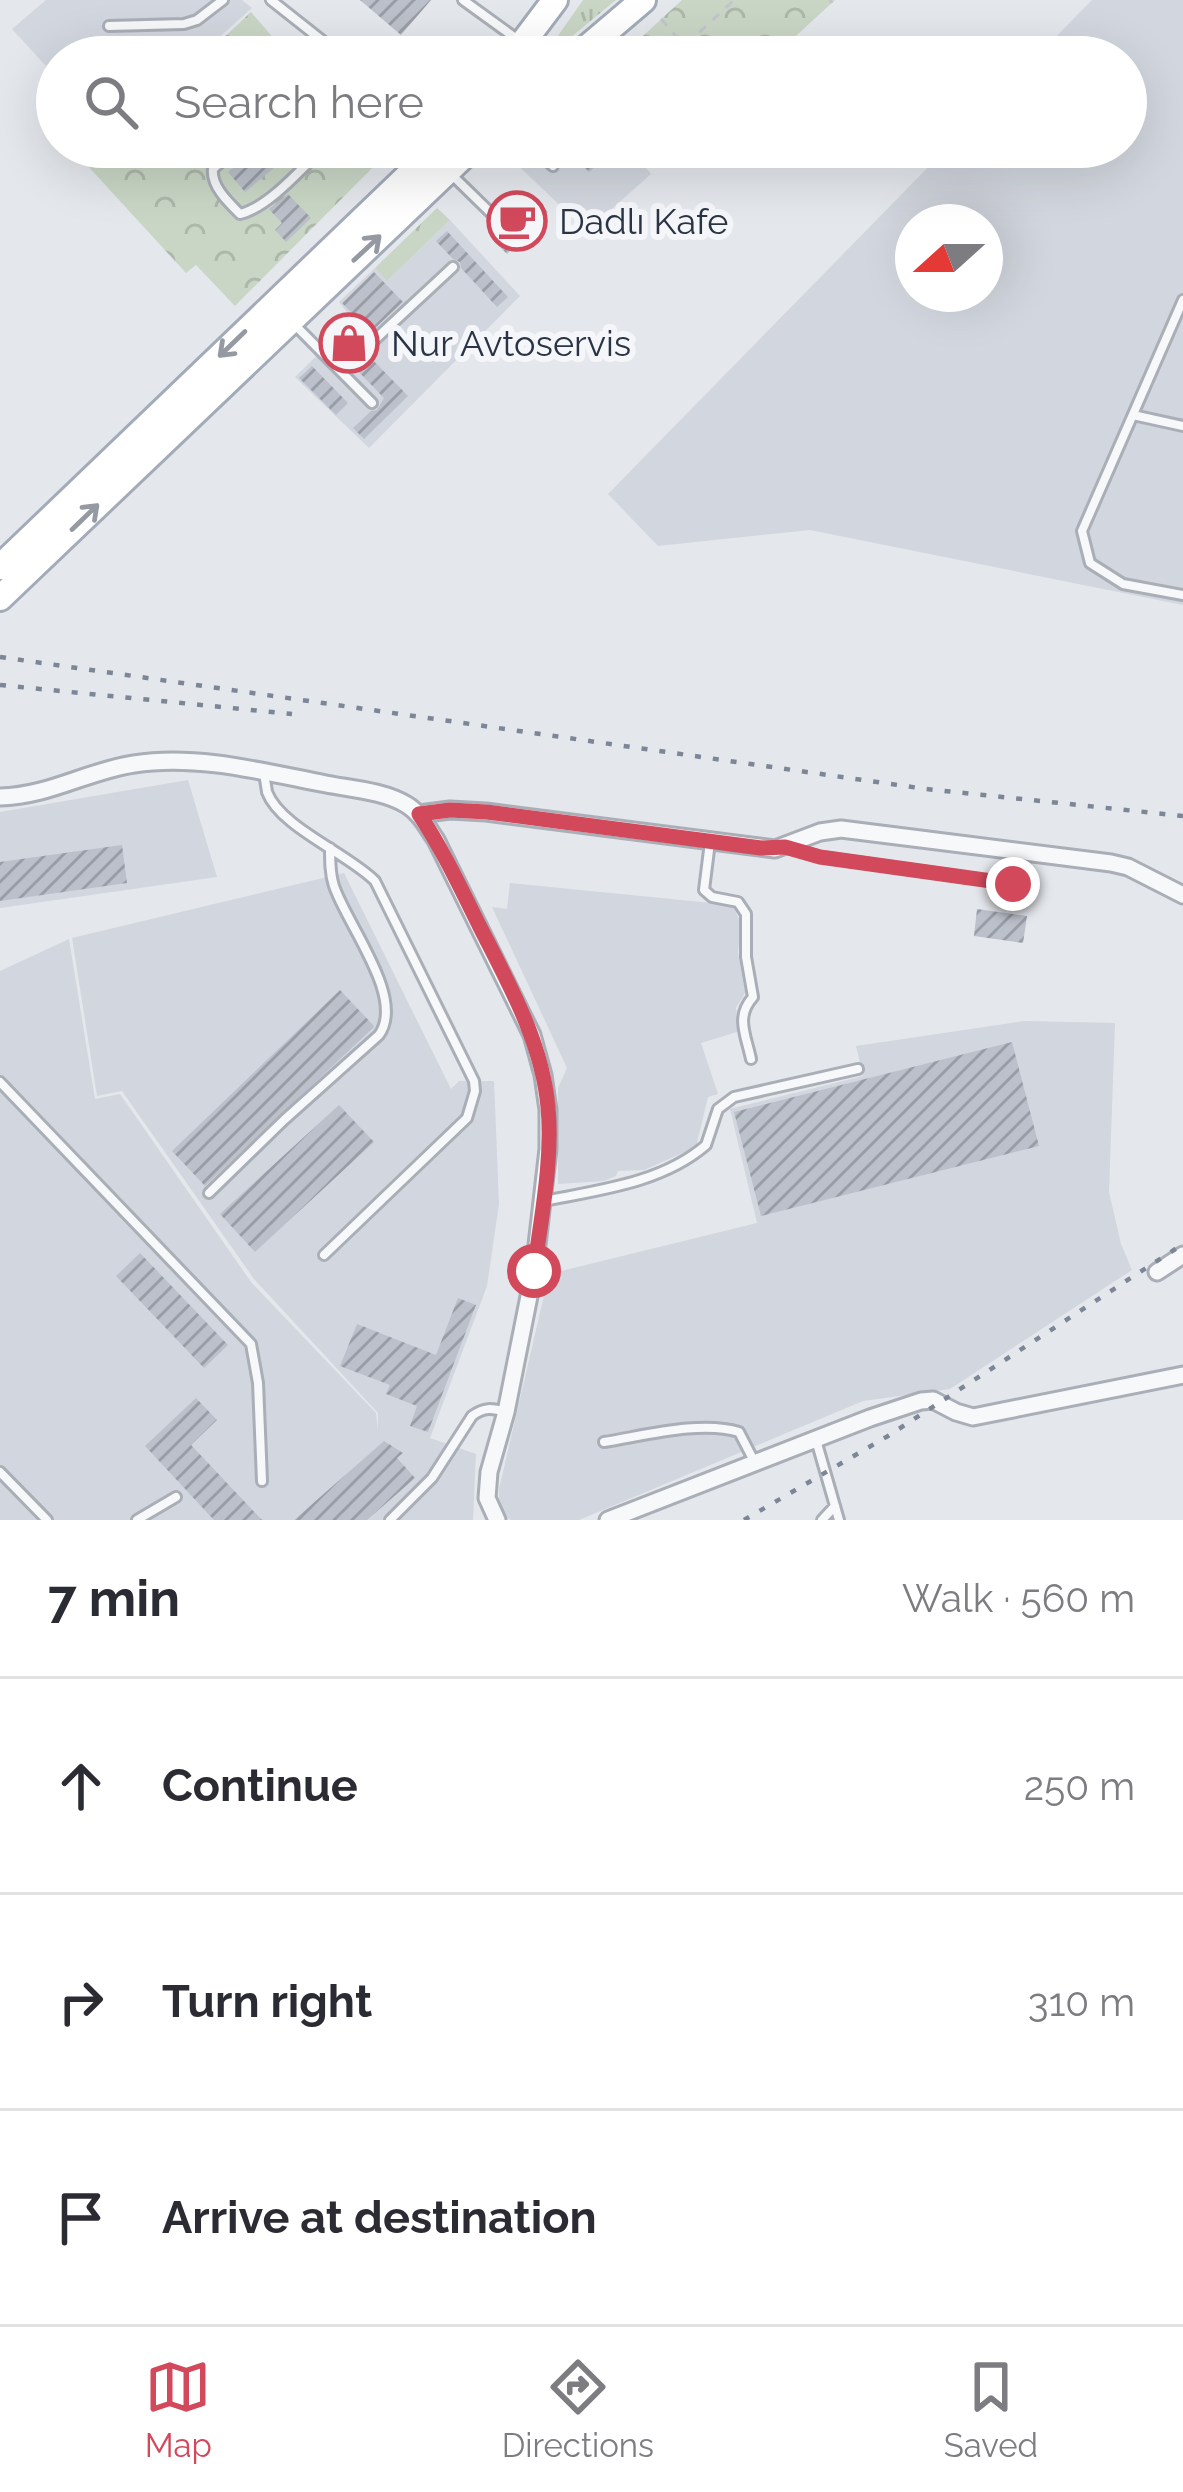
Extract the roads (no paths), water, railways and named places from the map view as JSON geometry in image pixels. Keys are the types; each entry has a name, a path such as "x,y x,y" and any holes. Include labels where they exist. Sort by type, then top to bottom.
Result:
{"main road":[{"path":"528,36 556,0"},
{"path":"610,36 652,9"},
{"path":"0,568 416,168"},
{"path":"0,598 452,168"}],"street":[{"path":"0,797 56,789 106,770 169,760 385,795 419,814 532,1035 548,1110 543,1201 531,1288 490,1472 487,1498 497,1520"},
{"path":"419,814 487,812 761,848 785,847 832,829 855,830 1111,863 1183,895"},
{"path":"1157,1272 1183,1255"},
{"path":"608,1520 921,1401 933,1400 973,1417 1183,1375"}],"lane":[{"path":"109,26 184,24 223,0"},
{"path":"271,0 286,4 320,36"},
{"path":"464,0 502,36"},
{"path":"214,168 215,184 240,214 262,203 301,168"},
{"path":"449,171 497,218"},
{"path":"341,371 453,268"},
{"path":"1183,300 1082,531 1090,563 1123,584 1183,596"},
{"path":"291,320 372,403"},
{"path":"1133,415 1183,426"},
{"path":"264,772 267,792 286,818 375,880 476,1091 466,1118 324,1255"},
{"path":"710,840 704,890 738,902 746,914 746,957 753,997 742,1018 751,1060"},
{"path":"209,1193 387,1024 380,985 333,885 330,847"},
{"path":"785,847 820,857 1013,884"},
{"path":"543,1201 666,1170 706,1145 718,1109 734,1096 858,1069"},
{"path":"0,1082 251,1344 258,1383 262,1481"},
{"path":"390,1520 432,1478 472,1416 491,1408 506,1412"},
{"path":"604,1442 726,1428 739,1432 755,1463"},
{"path":"816,1439 839,1520"},
{"path":"0,1472 47,1520"},
{"path":"137,1520 176,1497"},
{"path":"822,1520 835,1505"}],"railway":[{"path":"0,657 926,789 1183,816"},
{"path":"0,685 292,714"},
{"path":"744,1520 888,1436 1183,1244"}],"place":[{"name":"Dadlı Kafe","path":"517,221"},
{"name":"Nur Avtoservis","path":"349,343"}]}
